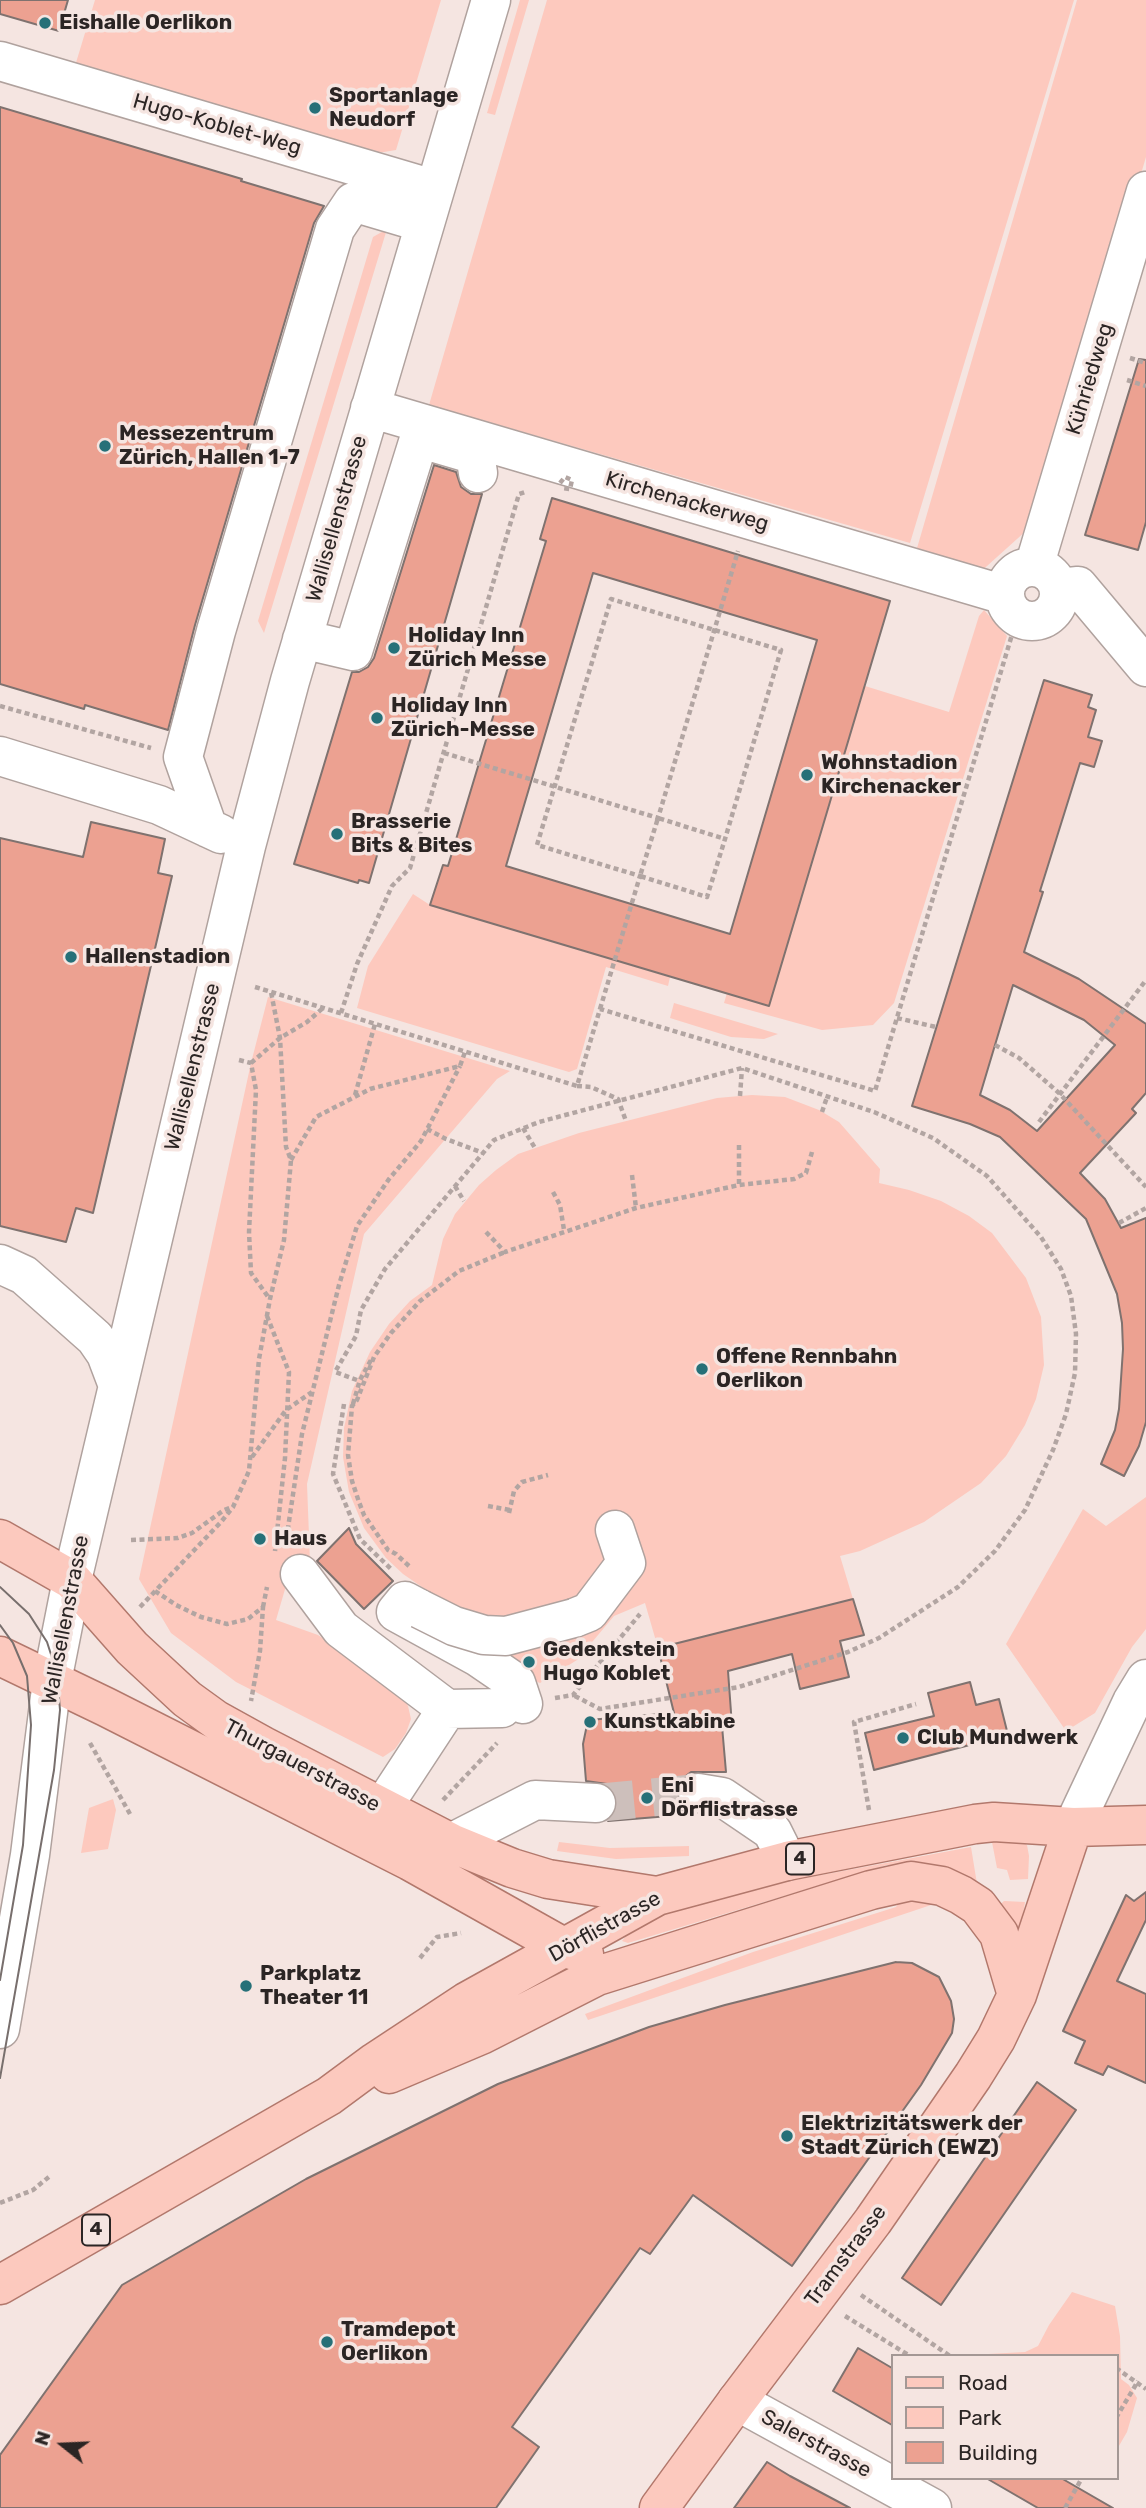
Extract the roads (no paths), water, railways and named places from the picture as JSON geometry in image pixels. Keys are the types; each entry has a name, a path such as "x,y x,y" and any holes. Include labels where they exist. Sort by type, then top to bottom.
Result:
{"main road":[{"name":"Thurgauerstrasse","path":"0,1539 72,1580 132,1648 187,1699 216,1720 451,1843 548,1879 657,1896"},
{"name":"Thurgauerstrasse","path":"0,1656 410,1861 565,1948 591,1957 646,1959"},
{"name":"Dörflistrasse","path":"0,2285 344,2086 374,2062 466,2002 657,1896 787,1861 984,1823 1073,1827 1146,1825"},
{"name":"Tramstrasse","path":"659,2508 873,2221 996,2039 1017,1994 1073,1827"},
{"path":"548,1879 565,1948 563,1994"},
{"name":"Dörflistrasse","path":"344,2086 393,2073 481,2035 597,1976 896,1883 927,1882 961,1895 978,1906 999,1934 1017,1994"}],"street":[{"name":"Wallisellenstrasse","path":"0,2029 30,1855 52,1681 72,1580 246,846 302,639 491,0"},
{"name":"Hugo-Koblet-Weg","path":"0,61 429,206"},
{"name":"Kühriedweg","path":"1046,577 1146,191"},
{"path":"208,828 183,757 216,631 335,229 353,202 429,206"},
{"path":"368,416 419,439 469,453 476,460 478,473"},
{"name":"Kirchenackerweg","path":"368,416 748,519 1011,606 1034,621 1046,617 1056,608 1060,596 1046,577"},
{"path":"302,639 354,651 419,439"},
{"path":"1046,577 1078,586 1146,667"},
{"path":"0,756 159,805 246,846"},
{"path":"0,1264 24,1275 95,1338 106,1354 117,1383"},
{"path":"284,1578 341,1629 447,1709 512,1706 516,1683 478,1657 396,1612 405,1601 454,1626 484,1635 506,1636 574,1618 589,1612 626,1563 615,1530"},
{"path":"1073,1827 1132,1702 1146,1679"},
{"path":"382,1808 447,1709"},
{"path":"698,1793 722,1797 772,1831 787,1861"},
{"path":"451,1843 535,1800 596,1803"},
{"name":"Salerstrasse","path":"737,2401 932,2508"}],"tunnel":[{"path":"596,1803 698,1793"}],"tram line":[{"path":"0,1587 29,1614 47,1642 57,1673 60,1710 54,1770 0,2078"},
{"path":"0,1625 13,1643 27,1676 31,1725 23,1845 0,1980"}],"place":[{"name":"Eishalle Oerlikon","path":"45,23"},
{"name":"Sportanlage Neudorf","path":"315,108"},
{"name":"Messezentrum Zürich, Hallen 1-7","path":"105,446"},
{"name":"Holiday Inn Zürich Messe","path":"394,648"},
{"name":"Holiday Inn Zürich-Messe","path":"377,718"},
{"name":"Wohnstadion Kirchenacker","path":"807,775"},
{"name":"Brasserie Bits & Bites","path":"337,834"},
{"name":"Hallenstadion","path":"71,957"},
{"name":"Offene Rennbahn Oerlikon","path":"702,1369"},
{"name":"Haus","path":"260,1539"},
{"name":"Gedenkstein Hugo Koblet","path":"529,1662"},
{"name":"Kunstkabine","path":"590,1722"},
{"name":"Club Mundwerk","path":"903,1738"},
{"name":"Eni Dörflistrasse","path":"647,1798"},
{"name":"Parkplatz Theater 11","path":"246,1986"},
{"name":"Elektrizitätswerk der Stadt Zürich (EWZ)","path":"787,2136"},
{"name":"Tramdepot Oerlikon","path":"327,2342"}]}
